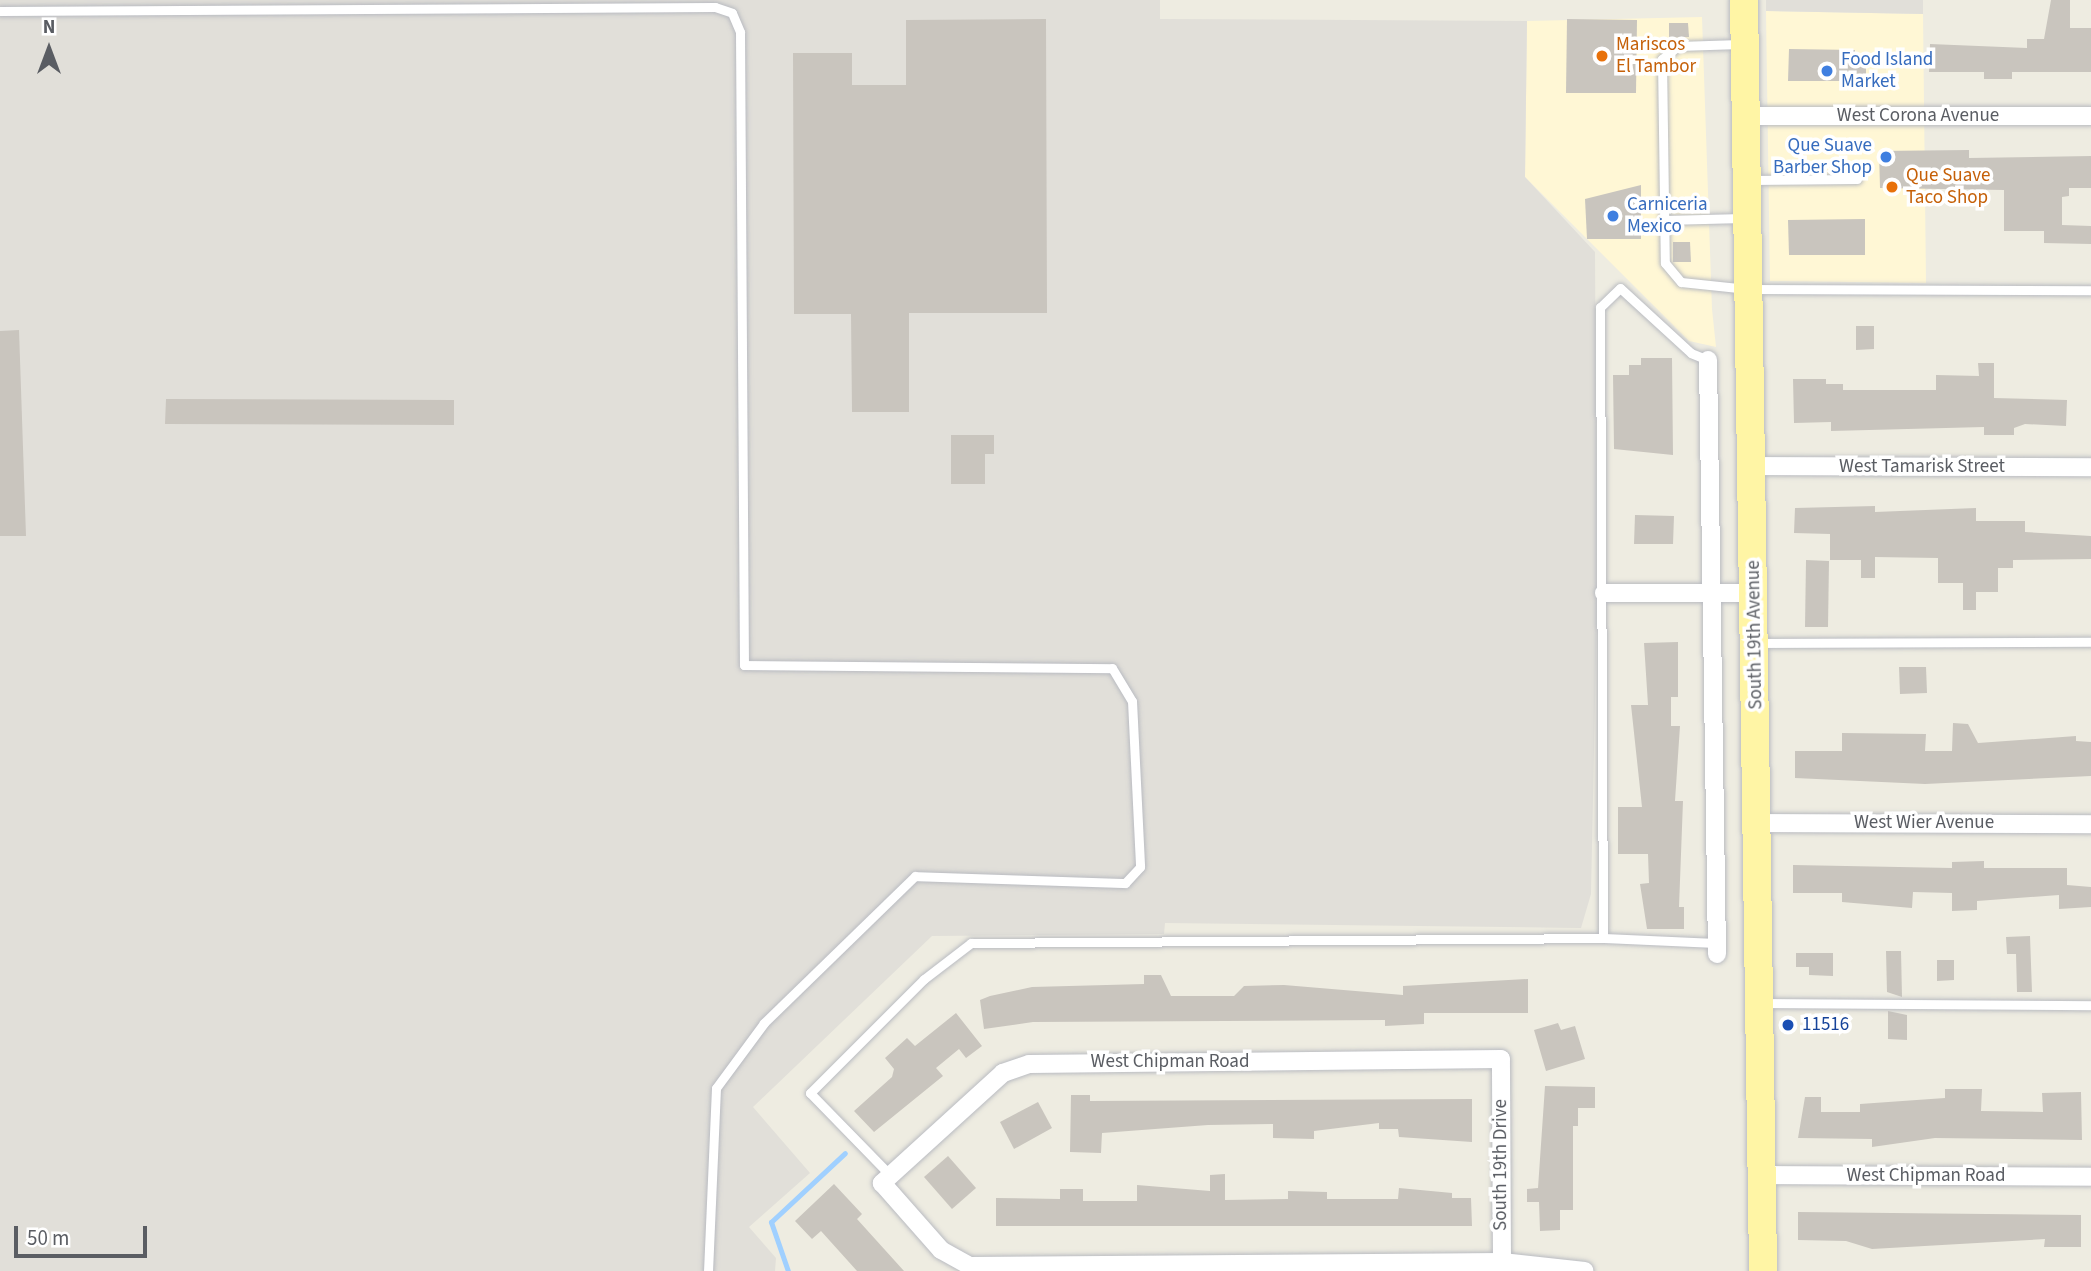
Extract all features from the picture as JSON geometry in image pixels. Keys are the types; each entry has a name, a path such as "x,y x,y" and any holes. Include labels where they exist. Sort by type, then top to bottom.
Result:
{"main road":[{"name":"South 19th Avenue","path":"1744,0 1755,593 1763,1271"}],"street":[{"name":"West Corona Avenue","path":"1746,116 2091,116"},
{"path":"1708,360 1717,949"},
{"name":"West Tamarisk Street","path":"1752,466 2091,467"},
{"path":"1604,593 1755,593"},
{"name":"West Wier Avenue","path":"1757,823 2091,824"},
{"name":"West Chipman Road","path":"887,1179 1003,1073 1029,1064 1501,1059"},
{"name":"South 19th Drive","path":"1501,1059 1502,1266"},
{"name":"West Chipman Road","path":"1761,1175 2091,1177"},
{"path":"887,1179 942,1250 970,1266 1502,1266 1585,1271"}],"lane":[{"path":"0,11 715,7 732,13 740,32 744,665 1112,668 1132,701 1140,867 1125,883 980,883 915,876 764,1023 716,1088 708,1271"},
{"path":"1744,44 1678,46 1662,59 1665,263 1681,282 1748,289 2091,290"},
{"path":"1746,180 1857,179"},
{"path":"1665,220 1747,218"},
{"path":"1603,938 1604,593 1600,307 1620,288 1691,353 1708,360"},
{"path":"1755,643 2091,642"},
{"path":"887,1179 810,1093 924,979 971,943 1603,938 1717,949"},
{"path":"1759,1003 2091,1004"}],"shaded area":[{"path":"0,0 1160,0 1160,19 1527,21 1525,177 1595,252 1597,606 1591,894 1581,928 1165,923 1164,934 932,936 753,1107 810,1173 749,1227 776,1258 775,1271 0,1271"},
{"path":"1766,0 1923,0 1923,14 1766,11"},
{"path":"1766,11 1923,14 1926,283 1770,281"},
{"path":"1702,17 1712,309 1716,347 1689,341 1525,177 1527,21"}],"building":[{"path":"2051,0 2070,0 2070,28 2091,28 2091,72 2012,72 2012,79 1984,79 1984,72 1929,72 1930,44 2027,48 2027,39 2044,39"},
{"path":"1046,19 1047,313 909,313 909,412 852,412 851,314 794,314 793,53 852,53 852,85 906,85 906,20"},
{"name":"Mariscos El Tambor","path":"1567,19 1637,20 1636,93 1566,93"},
{"path":"1669,23 1688,23 1689,37 1669,38"},
{"name":"Food Island Market","path":"1789,49 1855,50 1855,62 1866,62 1866,81 1788,81"},
{"path":"1969,150 1969,158 2091,156 2091,188 2069,188 2069,196 2062,197 2062,225 2091,226 2091,244 2044,243 2044,231 2004,231 2004,190 1880,188 1879,151"},
{"name":"Carniceria Mexico","path":"1641,185 1641,239 1587,239 1585,199"},
{"path":"1865,219 1865,255 1789,255 1788,220"},
{"path":"1673,242 1690,242 1691,262 1673,262"},
{"path":"1856,326 1874,326 1874,349 1856,350"},
{"path":"19,330 26,536 0,536 0,331"},
{"path":"1641,358 1672,358 1673,455 1614,449 1613,375 1629,375 1629,365 1641,365"},
{"path":"1978,363 1994,363 1994,398 2067,400 2066,426 2025,424 2014,428 2014,435 1984,435 1984,427 1831,431 1831,422 1794,423 1793,379 1826,379 1826,384 1843,384 1843,390 1936,390 1936,375 1979,376"},
{"path":"166,399 454,400 454,425 165,424"},
{"path":"951,435 994,435 994,454 985,454 985,484 951,484"},
{"path":"1875,506 1875,512 1976,508 1976,521 2025,521 2025,532 2091,536 2091,559 2013,560 2013,568 1998,568 1998,592 1976,592 1976,610 1963,610 1963,583 1938,583 1938,558 1875,557 1875,578 1861,578 1861,560 1830,560 1830,534 1794,533 1795,508"},
{"path":"1635,515 1674,516 1673,544 1634,544"},
{"path":"1806,560 1829,561 1828,627 1805,627"},
{"path":"1678,642 1678,697 1671,697 1671,726 1680,726 1675,801 1683,801 1679,907 1684,907 1684,929 1647,929 1640,884 1649,883 1648,854 1618,854 1618,807 1642,807 1631,705 1648,705 1644,643"},
{"path":"1899,667 1926,667 1927,693 1900,694"},
{"path":"1953,723 1968,724 1978,743 2076,736 2076,741 2091,742 2091,776 1925,784 1795,778 1795,751 1842,751 1842,733 1926,734 1925,751 1952,751"},
{"path":"1984,861 1984,868 2067,868 2067,885 2091,887 2091,907 2059,909 2059,895 1977,901 1977,910 1952,911 1952,893 1913,892 1912,908 1842,902 1842,893 1793,893 1793,865 1952,868 1952,862"},
{"path":"2030,936 2032,992 2017,992 2016,954 2007,954 2006,937"},
{"path":"1886,951 1901,951 1902,997 1887,992"},
{"path":"1796,953 1833,953 1833,976 1809,975 1809,967 1796,967"},
{"path":"1937,960 1954,960 1954,980 1937,981"},
{"path":"1144,975 1161,975 1171,996 1234,996 1244,986 1284,985 1403,995 1403,986 1528,979 1528,1013 1424,1013 1424,1024 1385,1026 1385,1020 1033,1022 984,1029 980,1000 990,996 1032,987 1144,984"},
{"path":"1888,1011 1907,1015 1907,1040 1888,1039"},
{"path":"956,1013 982,1046 966,1058 959,1049 936,1068 943,1076 874,1132 854,1111 892,1077 894,1069 885,1058 907,1038 915,1046"},
{"path":"1558,1023 1561,1030 1575,1026 1585,1059 1546,1071 1534,1030"},
{"path":"1545,1086 1595,1087 1595,1108 1578,1108 1578,1126 1573,1126 1573,1210 1560,1210 1560,1230 1540,1231 1539,1202 1527,1202 1527,1189 1538,1188"},
{"path":"1945,1089 1982,1089 1981,1111 2043,1112 2042,1093 2081,1092 2082,1140 1935,1138 1872,1147 1872,1139 1798,1138 1805,1097 1821,1097 1821,1112 1860,1112 1860,1104 1945,1098"},
{"path":"1071,1095 1090,1095 1090,1101 1472,1099 1472,1142 1399,1137 1398,1129 1379,1129 1379,1123 1314,1131 1314,1139 1273,1138 1273,1124 1208,1125 1102,1133 1101,1153 1070,1152"},
{"path":"1038,1102 1052,1128 1014,1149 1000,1122"},
{"path":"948,1156 976,1188 952,1209 924,1177"},
{"path":"1225,1174 1225,1200 1288,1199 1288,1191 1327,1192 1327,1199 1398,1199 1399,1188 1452,1193 1452,1198 1471,1198 1472,1226 996,1226 996,1198 1060,1199 1060,1189 1083,1189 1083,1201 1137,1201 1137,1185 1210,1191 1210,1175"},
{"path":"834,1184 862,1214 857,1219 904,1271 857,1271 821,1231 812,1239 795,1221"},
{"path":"1798,1212 2081,1215 2081,1247 2044,1247 2045,1239 1872,1249 1846,1241 1798,1240"}],"waterway":[{"path":"788,1271 771,1222 845,1153"}],"place":[{"name":"Mariscos El Tambor","path":"1602,56"},
{"name":"Food Island Market","path":"1827,71"},
{"name":"Que Suave Barber Shop","path":"1886,157"},
{"name":"Que Suave Taco Shop","path":"1892,187"},
{"name":"Carniceria Mexico","path":"1613,216"},
{"name":"11516","path":"1788,1025"}]}
